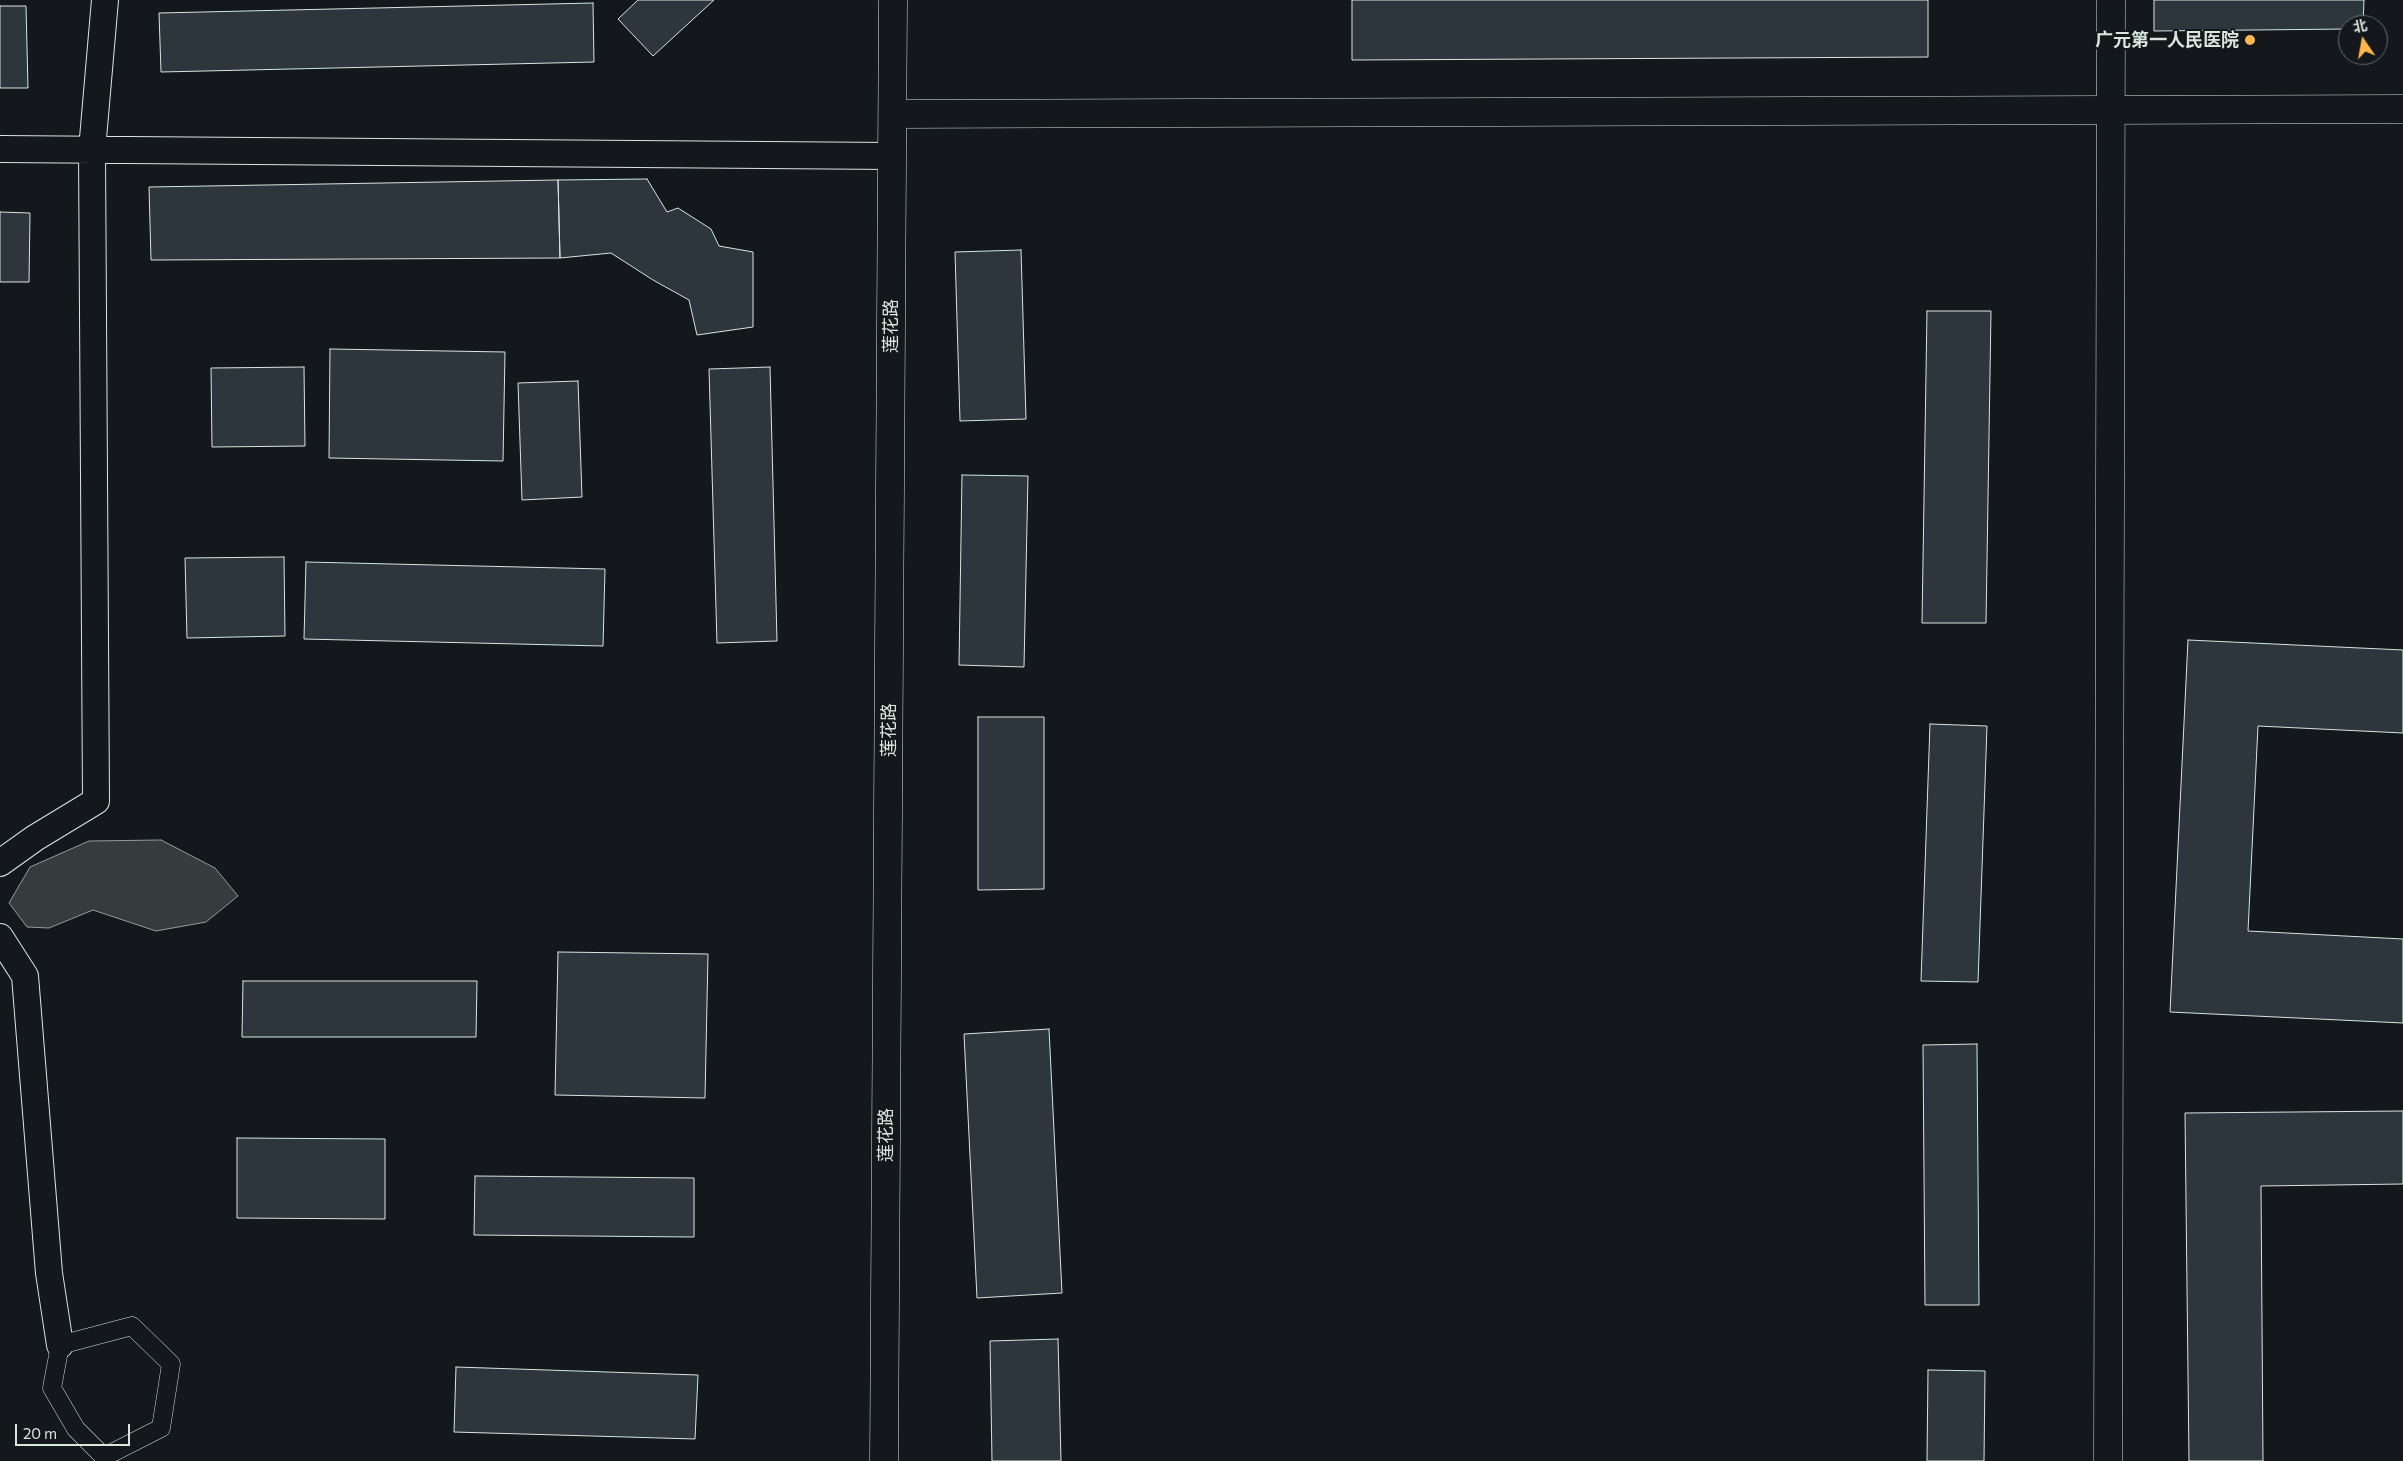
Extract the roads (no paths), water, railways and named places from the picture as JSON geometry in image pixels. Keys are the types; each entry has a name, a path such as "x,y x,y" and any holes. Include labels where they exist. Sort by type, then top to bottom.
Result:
{"street":[{"path":"0,863 96,801 92,150 105,0"},
{"name":"莲花路","path":"884,1461 893,0"},
{"path":"2108,1461 2111,0"},
{"path":"893,114 2403,109"},
{"path":"0,149 892,156"},
{"path":"0,937 25,976 48,1273 60,1345"}],"lane":[{"path":"132,1326 171,1364 161,1428 103,1459 76,1429 52,1388 60,1345 132,1326"}],"place":[{"name":"广元第一人民医院","path":"2250,40"}]}
